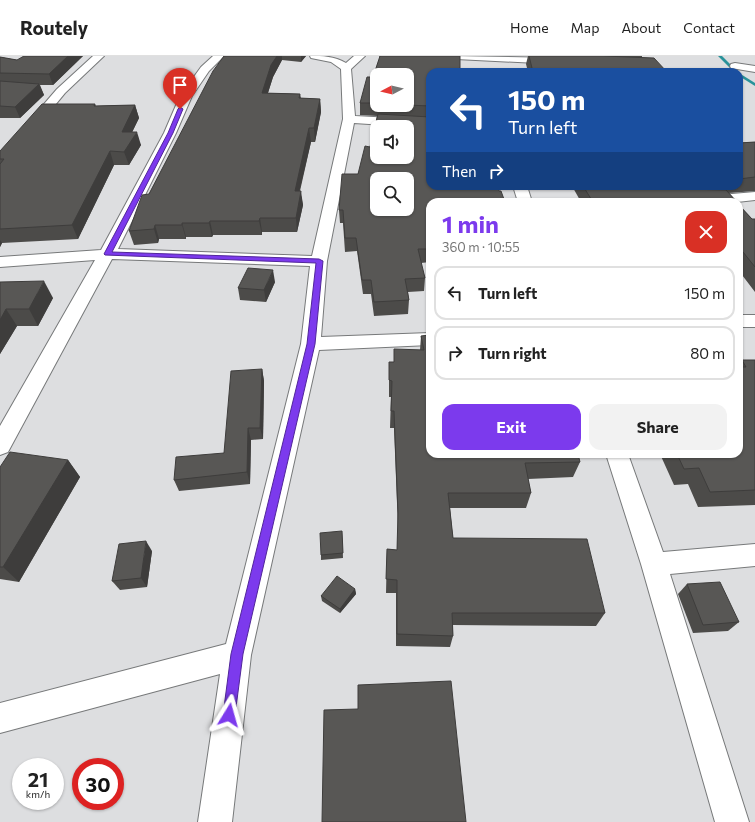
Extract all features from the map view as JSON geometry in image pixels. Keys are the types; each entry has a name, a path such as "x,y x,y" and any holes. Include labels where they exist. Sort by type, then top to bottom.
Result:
{"street":[{"path":"0,163 61,91 99,56"},
{"path":"0,446 108,254 170,133 186,96 205,69 220,56"},
{"path":"315,56 334,60 346,68"},
{"path":"346,68 360,56"},
{"path":"456,56 571,62"},
{"path":"491,57 492,68"},
{"path":"735,66 755,69"},
{"path":"215,822 237,654 311,344 319,261 349,120 346,68"},
{"path":"46,90 61,91"},
{"path":"349,120 426,124"},
{"path":"732,198 755,196"},
{"path":"0,262 108,254 319,261"},
{"path":"743,321 755,321"},
{"path":"311,344 426,339"},
{"path":"618,458 654,564 732,822"},
{"path":"654,564 755,555"},
{"path":"0,718 237,654"}],"building":[{"path":"24,56 68,56 49,74 0,73 0,57 17,60"},
{"path":"224,56 277,56 271,65 262,93 300,94 299,98 320,99 314,128 309,128 295,191 301,191 296,218 260,218 259,221 210,221 209,223 182,223 182,225 155,225 154,229 129,231 142,195 149,194 213,71"},
{"path":"380,56 460,56 460,68 426,68 426,106 414,105 414,68 376,68"},
{"path":"529,56 654,58 663,68 532,68"},
{"path":"367,77 370,77 370,103 360,103"},
{"path":"0,81 39,84 15,107 0,106"},
{"path":"42,104 95,104 94,106 135,105 122,132 137,132 124,152 110,151 72,225 0,229 0,164 4,159 0,159 0,151"},
{"path":"378,114 426,117 426,190 499,190 501,191 504,198 426,198 426,249 418,249 425,278 405,279 409,300 374,302 371,280 362,280 356,238 345,238 343,210 339,210 342,174 358,174 365,146 370,147 370,164 414,164 414,120 377,120"},
{"path":"755,142 755,177 743,178 743,143"},
{"path":"586,190 726,190 733,198 590,198"},
{"path":"743,209 752,219 755,219 755,267 743,252"},
{"path":"248,268 273,270 264,290 238,288"},
{"path":"44,281 29,309 6,309 0,320 0,282"},
{"path":"426,335 426,458 579,458 580,462 525,463 531,493 448,493 453,538 587,539 605,613 452,613 453,636 397,634 397,580 386,579 387,549 397,550 398,513 394,411 391,411 392,381 389,380 389,362 394,362 394,349 424,350 421,336"},
{"path":"743,360 755,360 755,490 710,492 699,468 684,469 679,458 743,458 743,367 746,367"},
{"path":"262,369 260,428 248,428 247,472 174,480 176,457 224,453 231,371"},
{"path":"10,452 68,460 3,567 0,567 0,467"},
{"path":"342,531 343,553 321,555 320,533"},
{"path":"146,541 141,578 112,581 119,544"},
{"path":"337,576 355,589 340,609 321,596"},
{"path":"720,582 739,622 703,625 687,584"},
{"path":"451,681 466,822 322,822 324,710 358,709 358,685"}],"waterway":[{"path":"720,56 732,68"},
{"path":"743,77 755,85"}],"route":[{"path":"180,109 170,133 108,254 319,261 311,344 237,654 229,715"}]}
